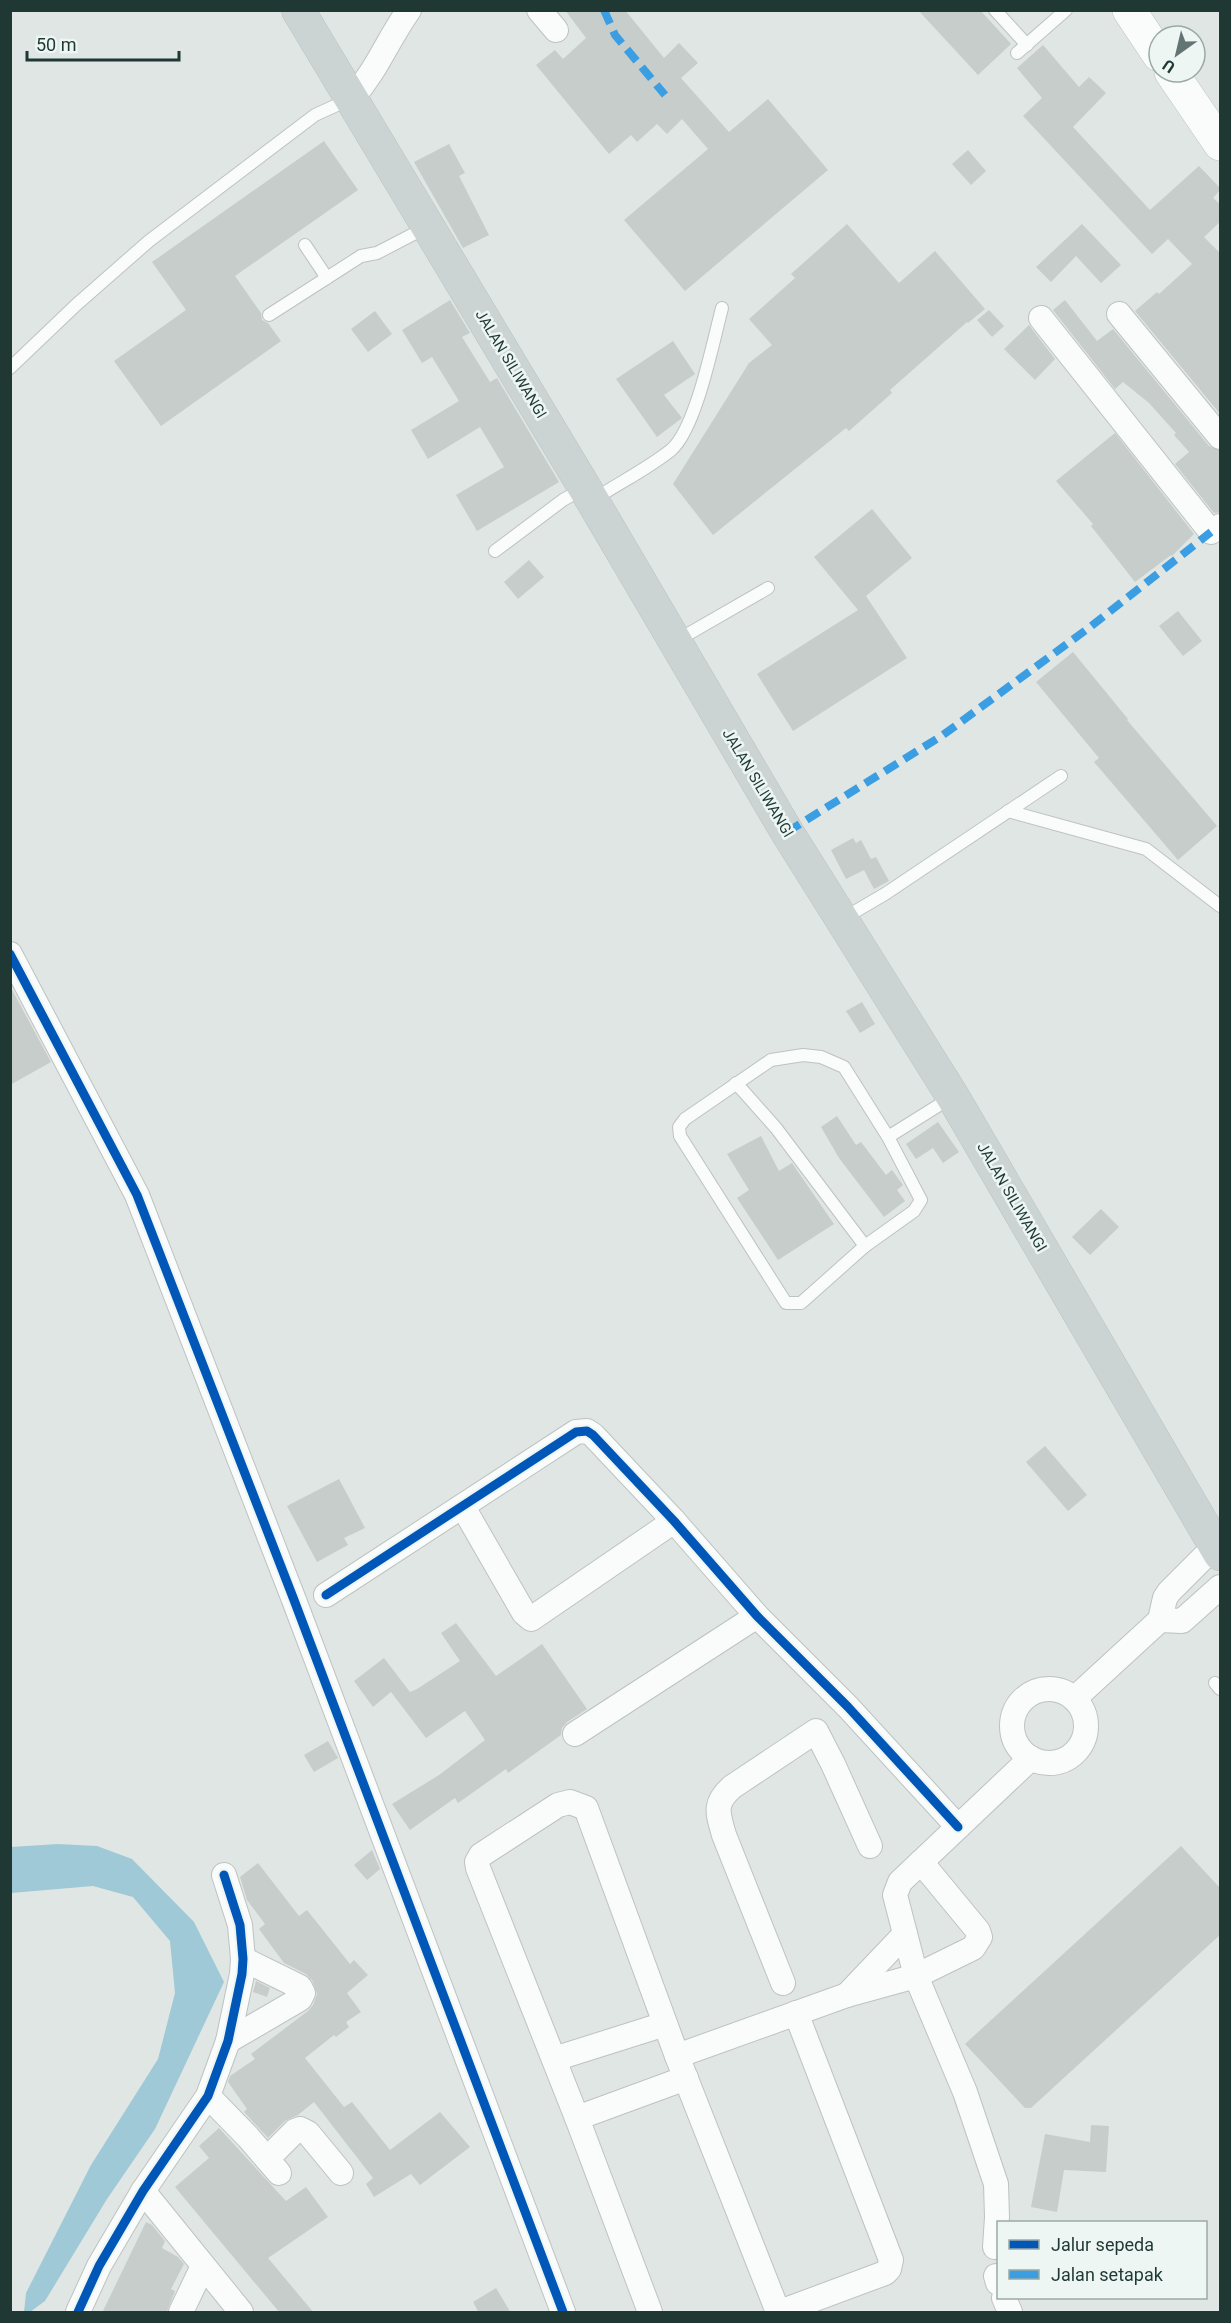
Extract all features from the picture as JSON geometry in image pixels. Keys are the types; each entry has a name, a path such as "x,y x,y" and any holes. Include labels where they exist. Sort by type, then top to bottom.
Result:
{"main road":[{"name":"JALAN SILIWANGI","path":"298,10 589,494 787,832 953,1097 1218,1550"},
{"path":"1129,10 1147,37"},
{"path":"1179,84 1221,144"}],"street":[{"path":"352,98 376,67 409,10"},
{"path":"538,10 556,30"},
{"path":"1119,314 1221,437"},
{"path":"1041,318 1211,532 1221,526"},
{"path":"10,954 136,1195 298,1611 563,2313"},
{"path":"326,1595 576,1432 587,1431 674,1521 757,1616 848,1707 958,1827"},
{"path":"463,1507 524,1613 531,1619 674,1521"},
{"path":"1074,1698 1160,1620 1165,1598 1169,1592 1218,1550"},
{"path":"1160,1620 1182,1621 1221,1587"},
{"path":"575,1734 757,1616"},
{"path":"1043,1689 1060,1690 1074,1698 1080,1705 1086,1720 1085,1737 1082,1744 1071,1756 1055,1763 1031,1758 1019,1747 1013,1731 1014,1715 1022,1701 1035,1691 1043,1689"},
{"path":"783,1983 724,1835 717,1809 722,1796 732,1787 848,1707"},
{"path":"816,1731 870,1846"},
{"path":"994,2247 997,2217 996,2184 965,2092 916,1976 896,1890 900,1882 1031,1758"},
{"path":"650,2313 477,1862 481,1855 558,1805 570,1802 586,1808 681,2067 779,2313 885,2273 891,2265 796,2013"},
{"path":"577,2118 796,2013 847,1995 916,1976 973,1948 980,1936 978,1931 921,1862"},
{"path":"78,2313 99,2266 143,2191 208,2096 228,2041 243,1959 240,1925 224,1875"},
{"path":"847,1995 905,1934"},
{"path":"228,2041 300,2000 303,1993 300,1988 243,1959"},
{"path":"554,2059 665,2024"},
{"path":"208,2096 273,2166 295,2132 300,2129 308,2133 341,2174"},
{"path":"143,2191 242,2313"},
{"path":"181,2313 203,2266"}],"lane":[{"path":"995,10 1022,49 1066,10"},
{"path":"10,368 76,305 149,241 315,115 352,98"},
{"path":"269,315 361,256 377,253 428,226"},
{"path":"305,245 327,278"},
{"path":"495,551 563,500 589,494 672,449 686,432 722,308"},
{"path":"675,642 768,588"},
{"path":"843,919 885,894 1061,776"},
{"path":"1008,811 1146,849 1221,906"},
{"path":"803,1055 821,1057 844,1067 888,1137 921,1200 914,1210 865,1246 801,1303 786,1303 680,1136 679,1127 685,1119 771,1060 803,1055"},
{"path":"736,1083 776,1128 865,1246"},
{"path":"888,1137 953,1097"}],"water":[{"path":"58,1844 97,1846 132,1859 194,1922 224,1982 155,2129 107,2199 45,2301 30,2312 24,2312 26,2293 91,2165 158,2059 175,1993 170,1941 133,1897 93,1886 11,1893 11,1847"}],"building":[{"path":"565,10 625,10 664,58 679,43 698,63 681,78 729,132 768,99 828,170 685,291 624,220 708,149 682,119 667,134 657,124 637,142 631,135 609,154 536,65 555,50 563,59 586,38"},
{"path":"918,10 980,10 1011,44 978,75"},
{"path":"1043,45 1079,87 1089,77 1106,93 1073,127 1150,210 1199,166 1221,189 1213,198 1221,205 1221,221 1204,237 1221,254 1221,415 1135,311 1157,292 1159,294 1192,264 1168,239 1152,254 1023,116 1042,98 1017,68"},
{"path":"324,141 358,190 235,276 261,313 262,320 268,323 281,341 161,426 114,361 186,310 152,262"},
{"path":"449,144 465,173 459,176 489,235 463,248 414,162"},
{"path":"968,150 986,171 971,185 952,164"},
{"path":"847,224 899,283 935,251 985,309 890,390 892,393 849,431 846,428 713,535 673,484 749,363 772,345 749,319 795,278 791,274"},
{"path":"1082,224 1121,265 1101,283 1076,256 1051,282 1036,267"},
{"path":"450,300 470,333 462,337 490,382 497,378 559,482 477,531 456,495 504,467 480,427 428,459 411,430 459,401 432,357 422,363 402,330"},
{"path":"1065,300 1097,341 1113,329 1209,446 1221,451 1221,512 1214,513 1175,464 1189,452 1174,435 1176,433 1149,403 1123,382 1115,389 1053,310"},
{"path":"989,310 1004,326 992,337 977,320"},
{"path":"375,311 392,334 368,352 351,329"},
{"path":"1029,325 1055,359 1035,380 1004,349"},
{"path":"673,341 695,374 664,395 682,418 657,437 616,379"},
{"path":"1115,433 1194,534 1172,556 1135,582 1091,526 1093,524 1056,481"},
{"path":"872,509 912,558 866,596 907,658 793,731 757,674 858,610 814,557"},
{"path":"529,560 544,577 518,599 504,582"},
{"path":"1178,611 1202,641 1183,656 1159,626"},
{"path":"1073,652 1217,826 1178,860 1094,762 1099,758 1036,682"},
{"path":"853,838 856,843 861,840 871,859 876,857 889,881 874,889 864,870 846,879 831,850"},
{"path":"10,986 51,1062 10,1085"},
{"path":"862,1002 875,1024 860,1033 846,1011"},
{"path":"837,1116 856,1145 861,1142 886,1175 892,1170 903,1185 897,1190 905,1201 884,1217 839,1158 821,1127"},
{"path":"938,1122 959,1152 943,1163 933,1148 916,1159 906,1144"},
{"path":"761,1136 779,1171 792,1163 834,1224 778,1260 737,1198 749,1190 727,1154"},
{"path":"1101,1209 1119,1227 1090,1255 1072,1237"},
{"path":"1045,1446 1087,1495 1068,1511 1026,1462"},
{"path":"339,1479 365,1528 344,1538 348,1545 317,1562 287,1506"},
{"path":"456,1623 496,1676 542,1644 587,1709 567,1722 562,1728 561,1735 508,1773 506,1769 458,1803 455,1798 410,1830 392,1804 439,1775 485,1740 465,1711 426,1738 391,1692 373,1707 354,1681 384,1658 410,1692 417,1689 460,1661 441,1633"},
{"path":"328,1741 338,1758 314,1772 304,1755"},
{"path":"1181,1846 1221,1889 1221,1934 1031,2108 1025,2108 965,2044"},
{"path":"372,1850 380,1869 367,1880 354,1865"},
{"path":"258,1863 299,1916 307,1910 350,1964 354,1960 368,1975 347,1993 361,2012 346,2022 349,2027 336,2037 334,2035 305,2058 344,2107 352,2102 390,2150 440,2112 470,2147 420,2185 411,2174 374,2197 366,2184 373,2178 314,2102 298,2115 285,2121 268,2138 244,2112 247,2109 228,2082 230,2076 255,2059 251,2054 308,2011 317,1994 312,1980 306,1974 284,1963 259,1929 265,1924 247,1900 240,1877"},
{"path":"256,1981 270,1988 267,1997 253,1992"},
{"path":"1091,2125 1109,2126 1106,2172 1064,2170 1057,2212 1031,2207 1045,2134 1090,2142"},
{"path":"219,2128 286,2201 306,2187 328,2217 268,2258 314,2313 280,2313 175,2187 209,2158 199,2146"},
{"path":"146,2222 152,2225 165,2241 162,2248 178,2257 184,2264 171,2289 175,2291 168,2309 166,2313 102,2313"},
{"path":"496,2288 511,2313 479,2313 473,2302"}],"marked path":[{"path":"604,10 615,35 665,95"},
{"path":"787,832 943,735 1090,627 1211,532"}],"cycle path":[{"path":"10,954 137,1195 294,1600 563,2312"},
{"path":"326,1595 576,1432 587,1431 674,1521 757,1616 848,1707 958,1827"},
{"path":"78,2312 99,2266 143,2191 208,2096 228,2041 243,1959 240,1925 224,1875"}]}
